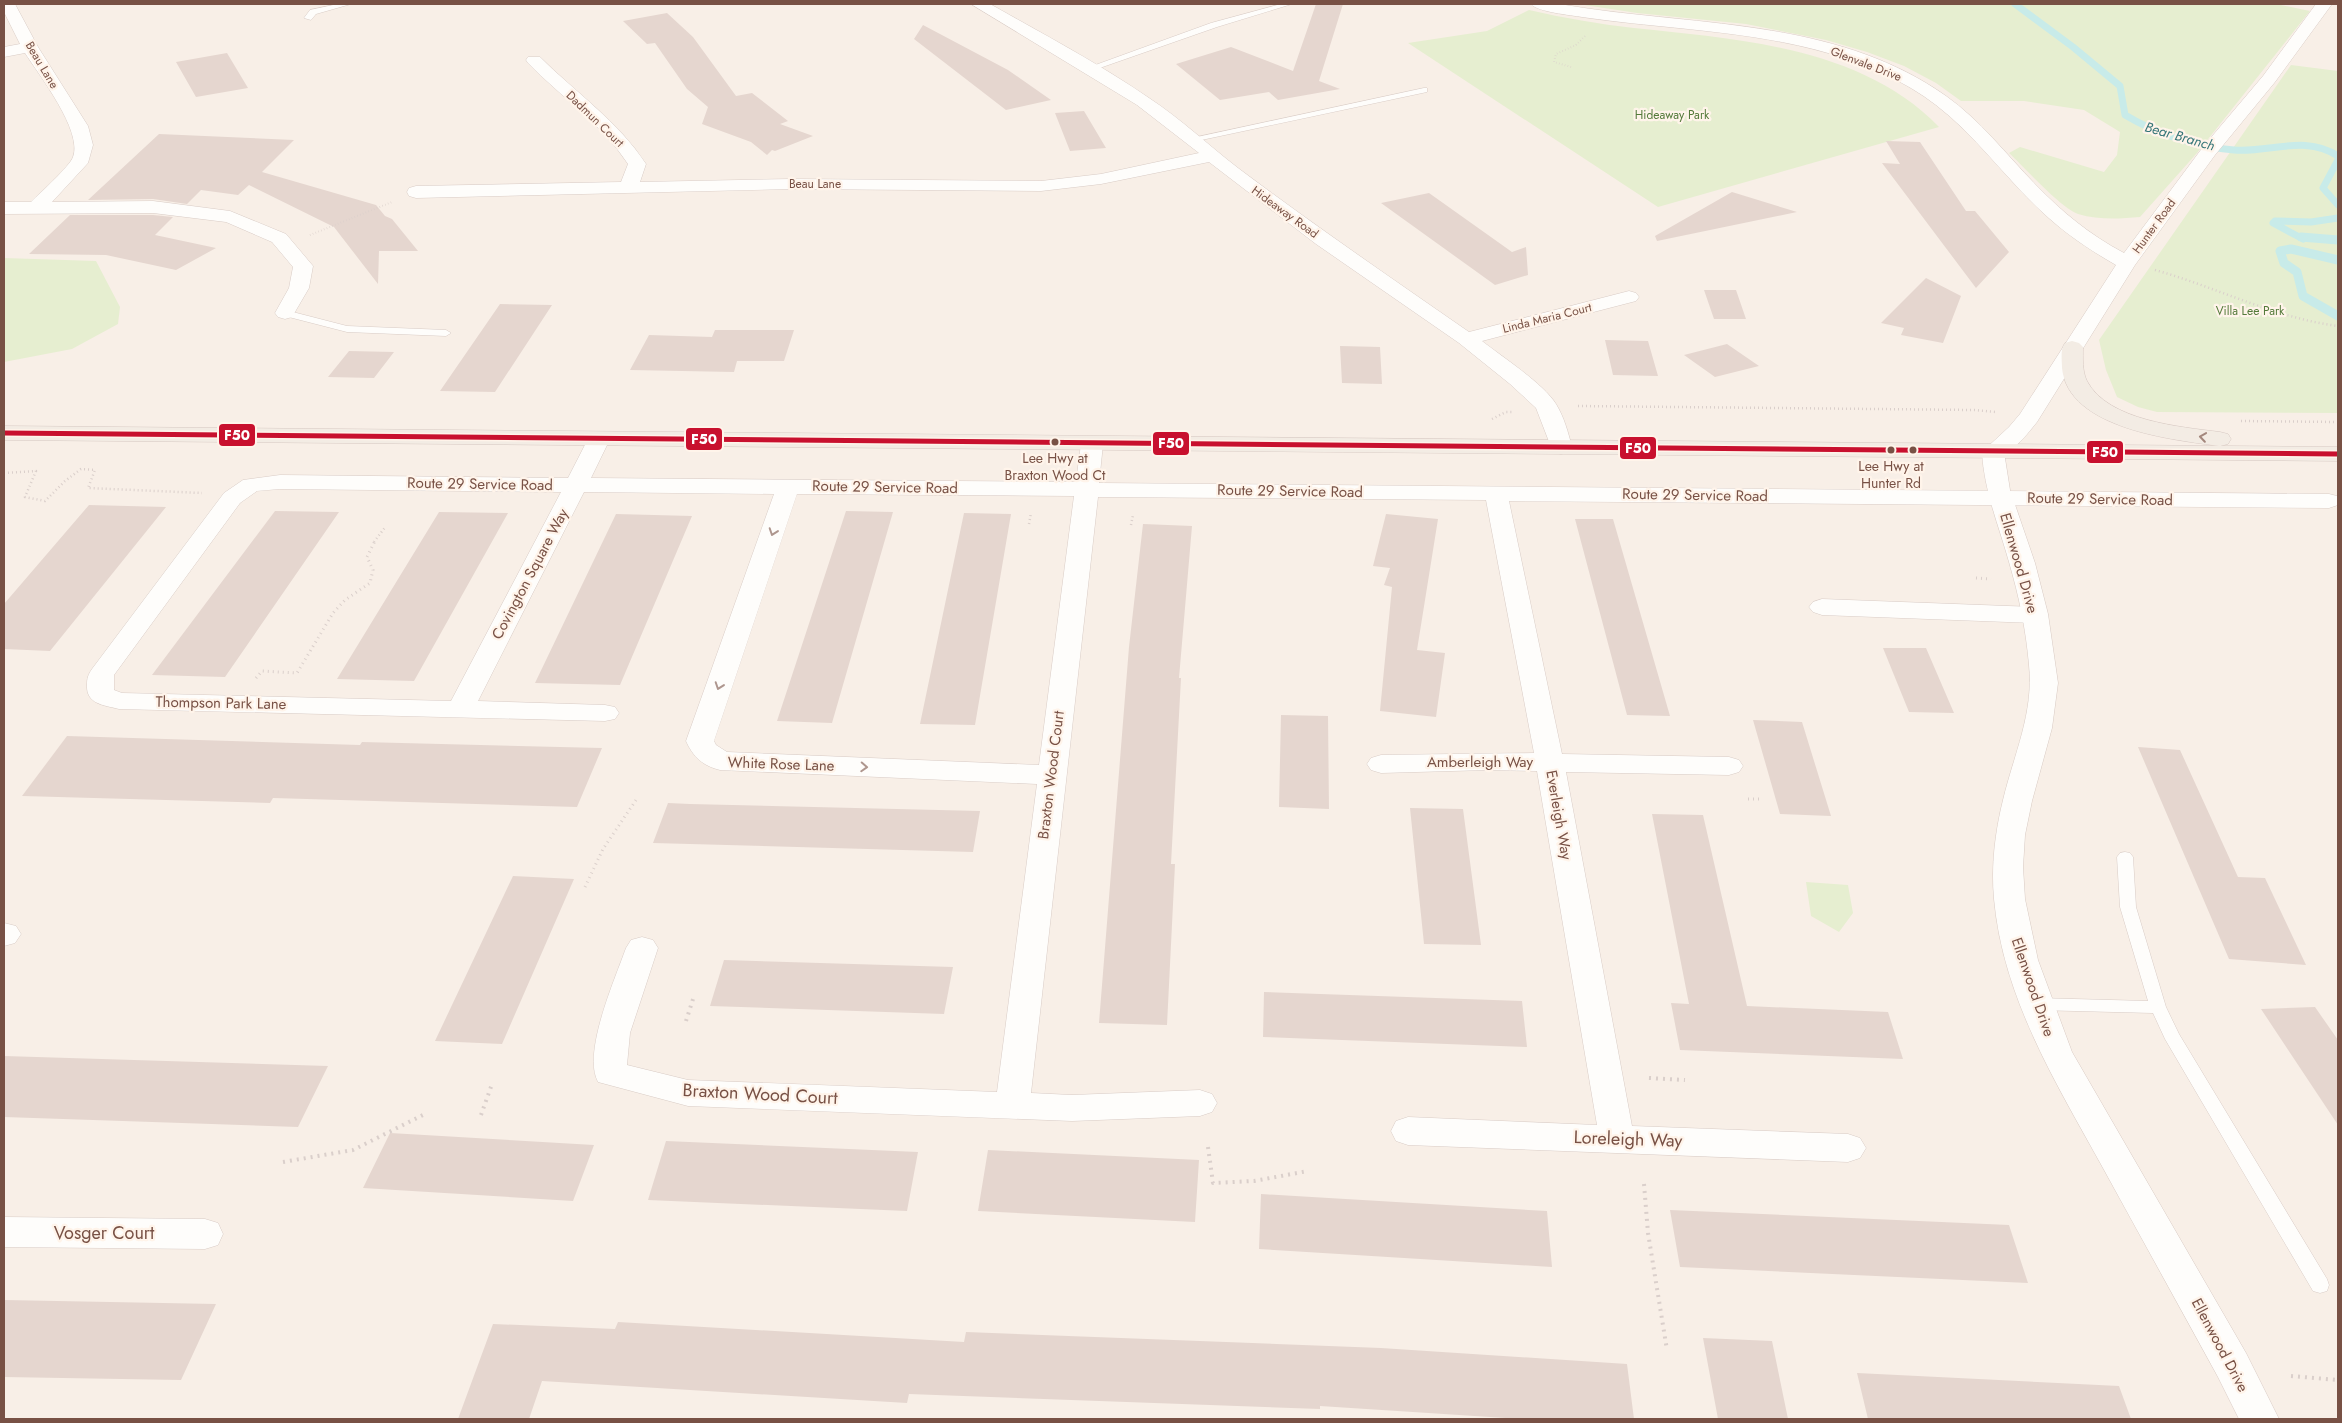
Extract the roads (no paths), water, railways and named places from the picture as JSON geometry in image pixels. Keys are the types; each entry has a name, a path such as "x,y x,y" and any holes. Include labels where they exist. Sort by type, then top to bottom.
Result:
{"main road":[{"path":"2072,347 2075,380 2080,389 2103,409 2130,421 2156,429 2199,437 2338,454"},
{"path":"4,433 2338,454"}],"street":[{"name":"Beau Lane","path":"7,4 30,47 79,126 84,145 82,159 36,208"},
{"name":"Hideaway Road","path":"979,4 1091,68 1143,102 1323,240 1466,339 1518,379 1548,410 1561,448"},
{"name":"Glenvale Drive","path":"1539,4 1585,13 1712,27 1772,36 1831,50 1886,70 1922,87 1951,108 2063,222 2100,248 2127,263"},
{"name":"Hunter Road","path":"1993,452 2017,432 2029,417 2127,263 2213,146 2328,7"},
{"path":"4,52 30,47"},
{"name":"Dadmun Court","path":"534,60 553,80 596,117 632,154 637,164 629,186"},
{"name":"Beau Lane","path":"416,192 791,184 1040,186 1100,179 1212,156"},
{"path":"4,208 153,207 230,217 279,238 303,266 299,288 285,313"},
{"name":"Linda Maria Court","path":"1466,339 1629,297"},
{"name":"Covington Square Way","path":"461,709 500,627 577,485 599,439"},
{"name":"Braxton Wood Court","path":"1012,1106 1092,444"},
{"name":"Ellenwood Drive","path":"1993,452 1994,478 1999,498 2017,546 2035,615 2044,684 2042,712 2010,830 2007,882 2015,940 2035,1004 2056,1053 2232,1365 2259,1419"},
{"name":"Route 29 Service Road","path":"251,485 280,482 2329,501"},
{"name":"Thompson Park Lane","path":"251,485 232,498 101,675 100,694 119,701 605,713"},
{"name":"White Rose Lane","path":"788,486 700,741 704,750 720,761 1051,775"},
{"name":"Everleigh Way","path":"1496,493 1550,762 1617,1138"},
{"path":"1822,607 2035,615"},
{"name":"Amberleigh Way","path":"1380,764 1488,761 1729,766"},
{"name":"Braxton Wood Court","path":"642,948 613,1033 610,1073 688,1093 1072,1108 1200,1103"},
{"name":"Loreleigh Way","path":"1408,1131 1848,1148"},
{"name":"Vosger Court","path":"4,1232 205,1234"}],"lane":[{"path":"308,18 314,12 347,4"},
{"path":"1091,68 1214,25 1288,4"},
{"path":"1192,139 1424,90"},
{"path":"285,313 347,328 446,333"},
{"path":"2125,857 2128,907 2158,1007 2171,1035 2320,1285"},
{"path":"2035,1004 2158,1007"}],"waterway":[{"name":"Bear Branch","path":"2015,4 2073,47 2120,86 2125,115 2137,122 2164,134 2205,146 2247,150 2300,145 2313,146 2338,156 2338,160 2323,188 2338,205"},
{"name":"Bear Branch","path":"2303,239 2273,223 2275,221 2311,222 2338,218"},
{"name":"Bear Branch","path":"2301,237 2338,240"},
{"name":"Bear Branch","path":"2338,260 2291,249 2280,251 2284,263 2297,272 2303,296 2338,316"}],"place":[{"name":"Lee Hwy at Braxton Wood Ct","path":"1055,442"},
{"name":"Lee Hwy at Hunter Rd","path":"1891,450"}],"park label":[{"name":"Hideaway Park","path":"1672,115"},
{"name":"Villa Lee Park","path":"2250,311"}]}
